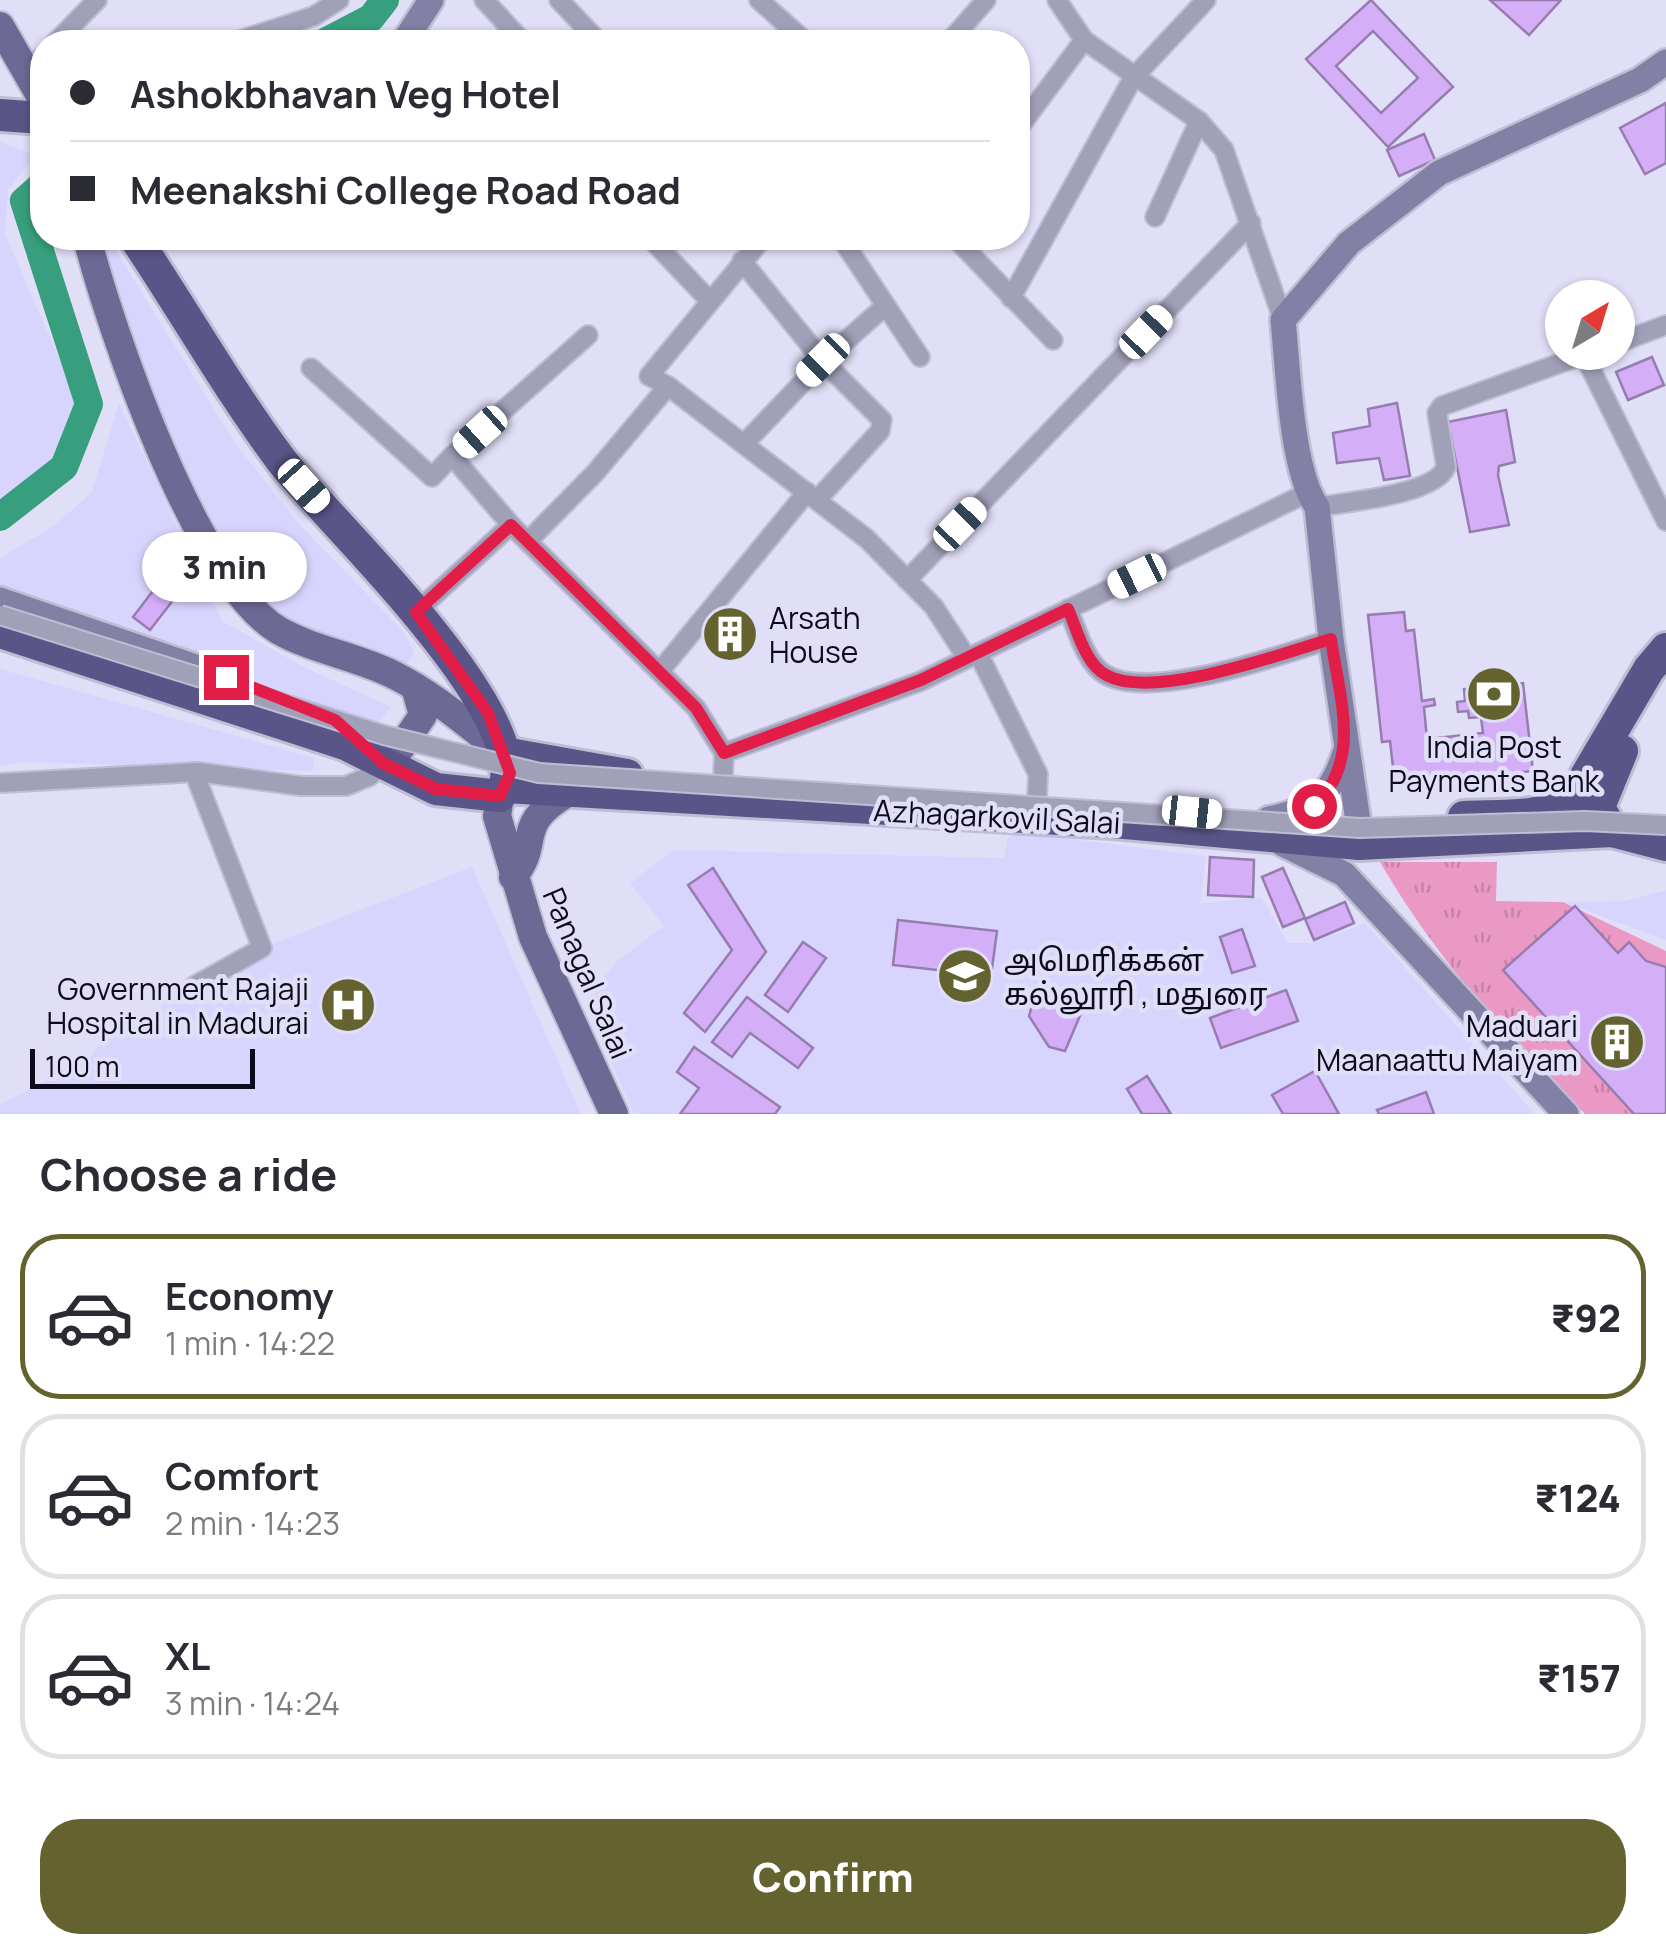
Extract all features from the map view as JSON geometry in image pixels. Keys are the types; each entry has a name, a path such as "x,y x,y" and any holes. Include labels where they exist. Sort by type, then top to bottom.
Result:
{"highway":[{"path":"0,115 30,102"},
{"path":"143,250 281,460 416,612 488,713 510,773 503,792"},
{"name":"Azhagarkovil Salai","path":"0,632 345,744 436,789 570,792 1358,833 1612,831 1666,845"},
{"path":"1612,831 1599,807 1624,744 1618,723 1649,669 1666,650"},
{"name":"Azhagarkovil Salai","path":"1358,833 1539,813 1561,807 1573,798 1618,723"},
{"name":"Azhagarkovil Salai","path":"504,753 632,775 724,766 1261,827"}],"main road":[{"path":"412,30 431,0"},
{"path":"0,26 30,83"},
{"path":"1379,912 1358,833 1312,500 1291,402 1284,320 1349,243 1439,173 1640,80 1666,62"},
{"path":"90,250 109,321 142,404 191,512 228,577 276,628 349,654 415,687 504,753"},
{"path":"0,600 301,703 346,728 383,763 400,749 423,715 415,687"},
{"path":"1261,827 1300,812 1328,794 1347,748"},
{"name":"Panagal Salai","path":"503,792 498,816 532,937 614,1114"},
{"path":"513,877 524,863 529,828 546,806 570,792"},
{"path":"1261,827 1344,874 1566,1114"}],"street":[{"path":"68,30 97,0"},
{"path":"271,30 314,16 339,0"},
{"path":"484,0 511,30"},
{"path":"559,0 588,30"},
{"path":"760,0 793,30"},
{"path":"1057,0 1084,40 1199,121 1224,150 1284,320"},
{"path":"1011,298 1133,78 1206,0"},
{"path":"959,30 982,1"},
{"path":"1030,113 1084,40"},
{"path":"1156,216 1199,121"},
{"path":"907,580 1252,222"},
{"path":"661,250 708,299"},
{"path":"752,250 708,299 649,376 668,386 867,538 934,606 972,656 1038,774 1036,799"},
{"path":"849,250 920,357"},
{"path":"966,250 1053,340"},
{"path":"660,671 812,496 882,426 878,413 823,360 742,261"},
{"path":"744,444 823,360 884,307"},
{"path":"1635,337 1666,325"},
{"path":"311,368 432,477 588,335"},
{"path":"452,456 511,525 696,708 724,766 1312,500 1434,481 1446,466 1438,413 1442,406 1545,369"},
{"path":"1595,370 1666,521"},
{"path":"528,541 594,474 668,386"},
{"path":"416,612 511,525"},
{"path":"1068,609 1091,661 1105,675 1130,682 1220,674 1331,639"},
{"path":"0,616 384,735 539,773 1360,828 1585,821 1666,825"},
{"path":"0,784 194,772 301,786 346,786 370,776 383,763"},
{"path":"194,772 262,948 194,986"}],"shaded area":[{"path":"0,142 30,153 30,161 8,190 5,234 79,405 57,462 0,505"},
{"path":"93,250 115,250 235,443 301,526 403,631 414,652 405,666 309,642 269,624 184,490"},
{"path":"119,403 222,621 306,668 391,707 370,733 0,587 0,558 55,525 92,492"},
{"path":"0,669 314,758 313,771 23,762 0,766"},
{"name":"அமெரிக்கன் கல்லூரி , மதுரை","path":"1016,832 1206,856 1200,904 1261,897 1288,943 1312,943 1365,923 1535,1114 634,1114 593,1020 590,996 616,962 664,926 630,883 674,850 1004,858 1008,838"},
{"name":"Government Rajaji Hospital in Madurai","path":"472,867 581,1114 0,1114 0,1105 92,1056 108,1028 132,1024 241,956"},
{"path":"1666,890 1666,940 1563,902 1624,901"}],"green space":[{"path":"1380,862 1497,862 1496,901 1563,902 1666,951 1666,1114 1585,1114 1474,995"}],"building":[{"path":"1371,0 1453,87 1388,147 1306,59","holes":["1373,31 1418,78 1381,113 1336,66"]},
{"path":"1490,0 1561,0 1529,35"},
{"path":"1666,103 1666,163 1645,174 1620,128"},
{"path":"1424,134 1435,160 1399,176 1387,150"},
{"path":"1652,357 1664,385 1628,400 1616,372 1635,370 1635,364"},
{"path":"1397,403 1410,476 1384,480 1379,458 1337,463 1333,433 1370,426 1368,409"},
{"path":"1506,410 1515,462 1499,466 1498,475 1509,525 1470,532 1448,422"},
{"path":"184,550 201,564 150,630 133,617"},
{"name":"India Post Payments Bank","path":"1404,612 1406,631 1414,630 1422,701 1434,699 1435,705 1424,707 1427,739 1483,733 1481,717 1469,718 1468,711 1458,712 1457,702 1465,701 1464,689 1523,683 1533,771 1395,785 1390,741 1382,742 1368,615"},
{"name":"Arsath House","path":"733,619 743,632 728,646 718,635"},
{"path":"1210,857 1254,860 1253,897 1208,895"},
{"path":"713,868 766,952 705,1032 684,1013 732,950 688,885"},
{"path":"1283,868 1305,918 1283,927 1262,877"},
{"path":"1345,902 1354,923 1314,940 1305,919"},
{"name":"Maduari Maanaattu Maiyam","path":"1575,906 1618,953 1629,942 1646,961 1666,967 1666,1114 1634,1114 1503,970"},
{"path":"898,920 997,931 991,976 893,965"},
{"path":"1242,929 1255,966 1232,973 1220,937"},
{"path":"803,942 826,958 788,1012 765,995"},
{"path":"1286,990 1298,1021 1221,1048 1210,1018"},
{"path":"1035,996 1078,1005 1082,1011 1065,1051 1049,1047 1029,1016"},
{"path":"747,997 813,1048 798,1068 750,1033 732,1057 712,1042"},
{"path":"694,1047 780,1107 775,1114 680,1114 699,1088 677,1072"},
{"path":"1315,1071 1339,1114 1283,1114 1272,1095"},
{"path":"1147,1076 1171,1114 1142,1114 1127,1089"},
{"path":"1426,1092 1434,1114 1379,1114 1377,1110"}],"waterway":[{"path":"348,30 371,18 385,0"},
{"path":"30,196 24,201 30,220"},
{"path":"0,517 64,467 89,404 40,250"}],"place":[{"name":"Arsath House","path":"730,634"},
{"name":"India Post Payments Bank","path":"1494,694"},
{"name":"அமெரிக்கன் கல்லூரி , மதுரை","path":"965,976"},
{"name":"Government Rajaji Hospital in Madurai","path":"348,1005"},
{"name":"Maduari Maanaattu Maiyam","path":"1617,1042"}],"route":[{"path":"226,677 301,703 335,720 358,736 383,763 436,789 500,796 510,773 488,713 454,660 416,612 511,525 696,708 724,753 921,680 1068,609 1091,661 1105,675 1130,682 1220,674 1331,639 1347,748 1336,780 1314,806"}]}
